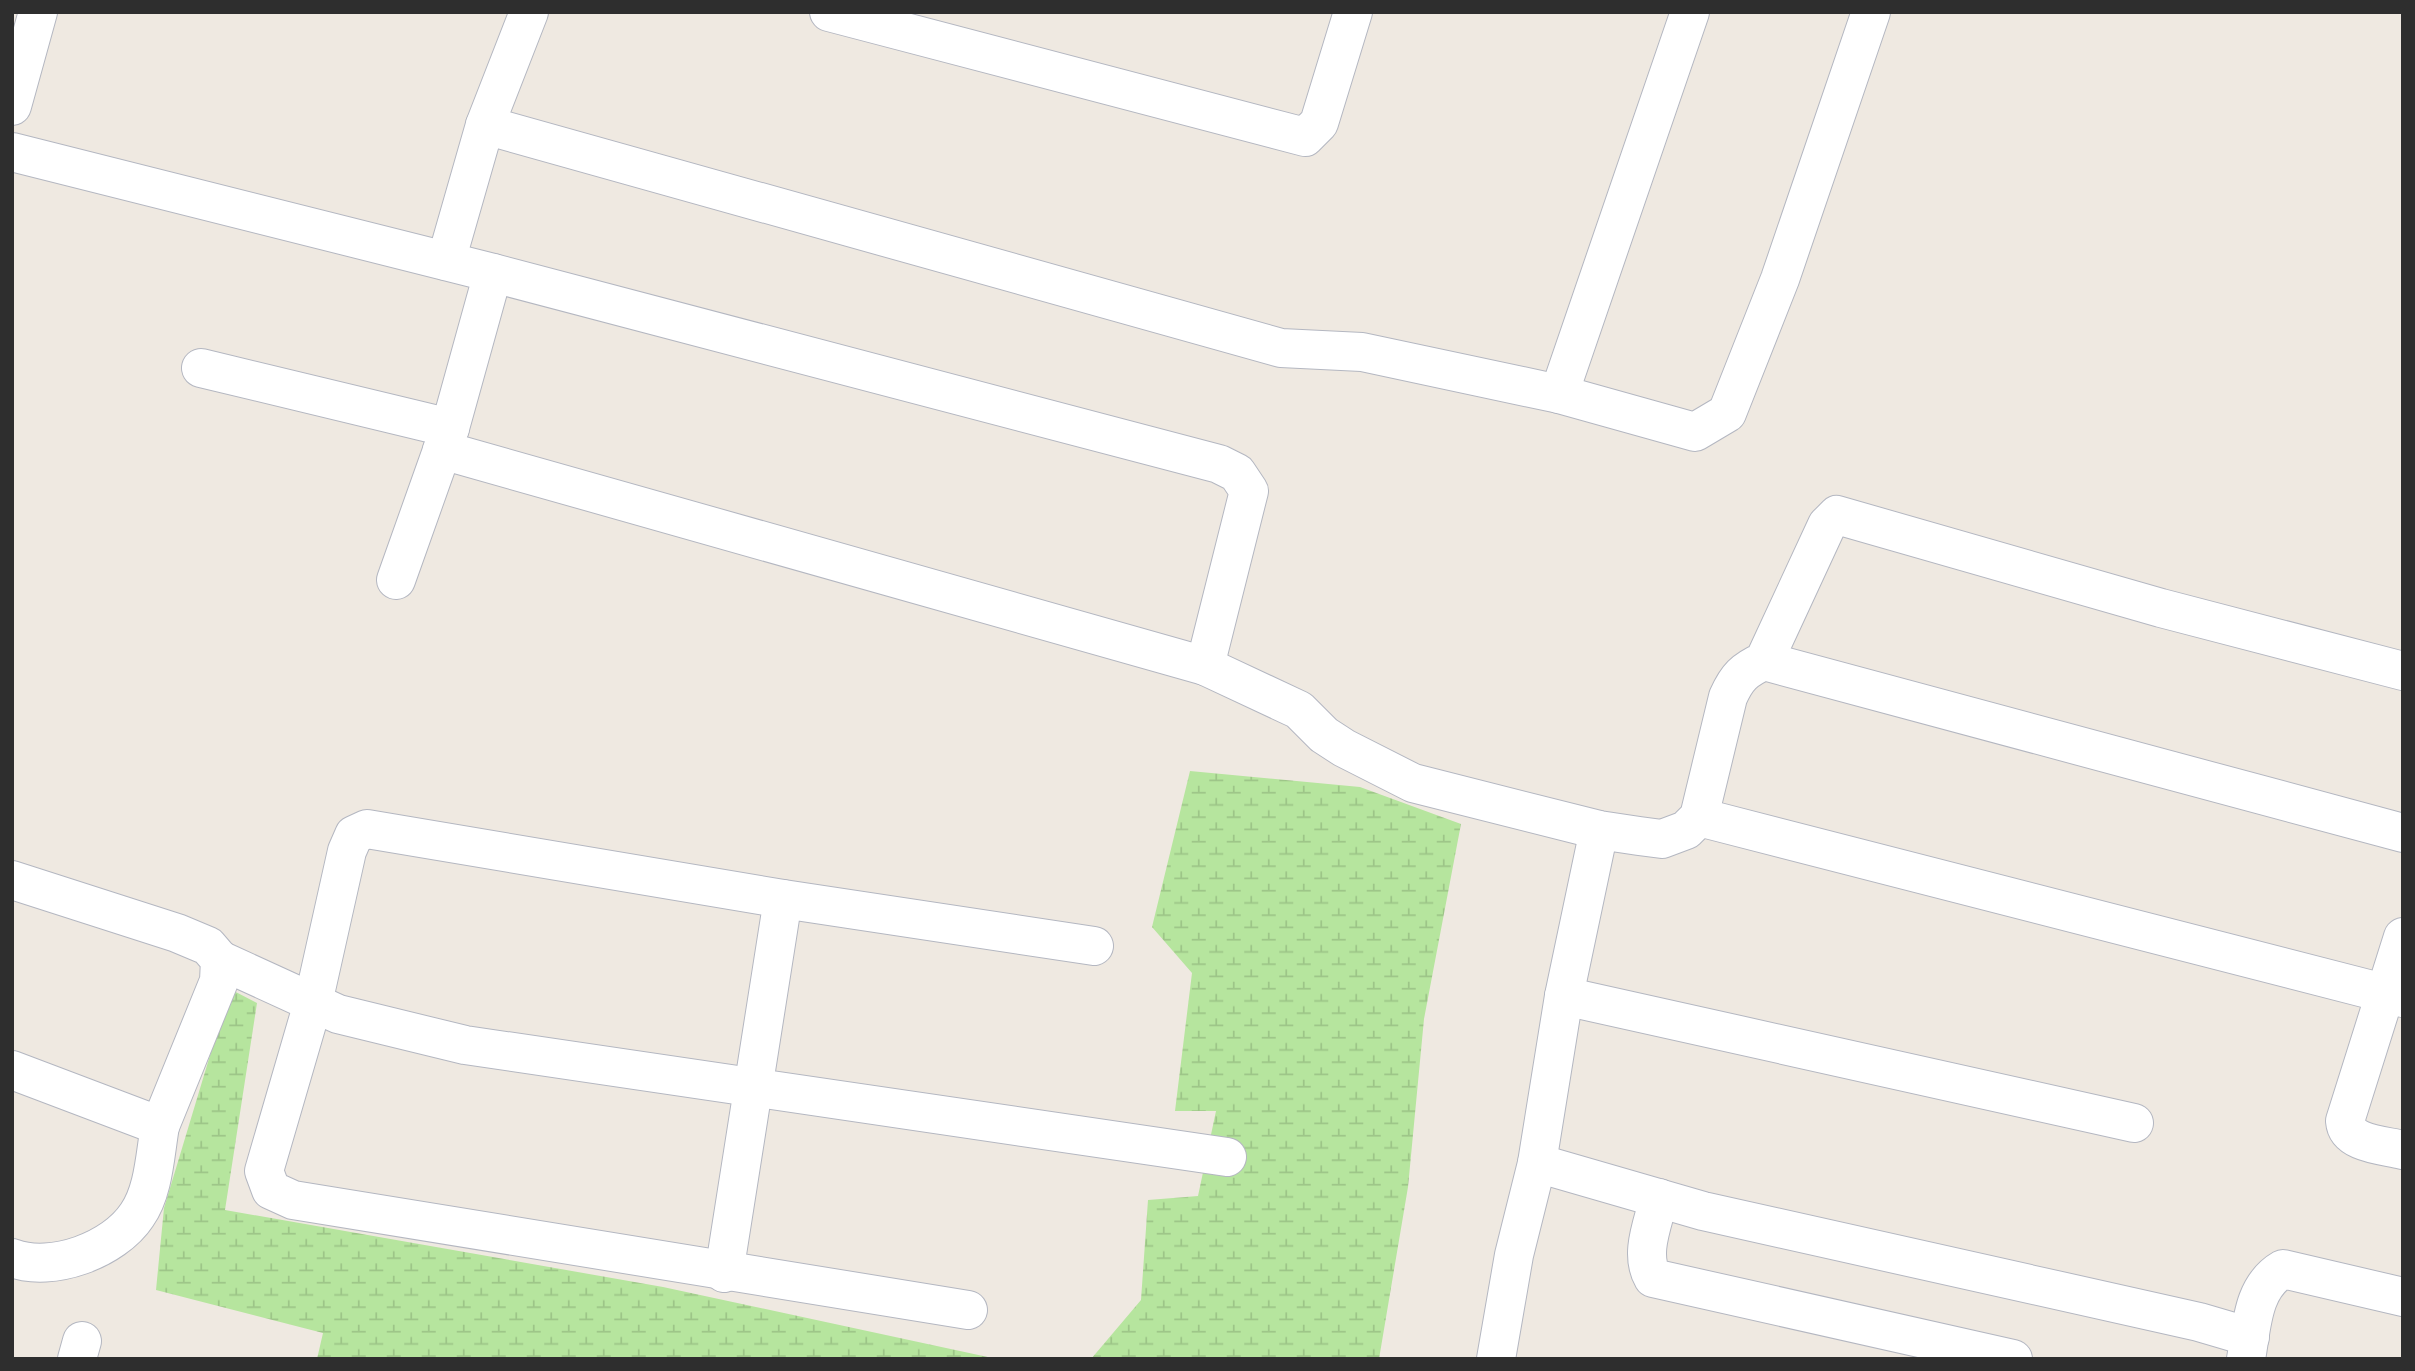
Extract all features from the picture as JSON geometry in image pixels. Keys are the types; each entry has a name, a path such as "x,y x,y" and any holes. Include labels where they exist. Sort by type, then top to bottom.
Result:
{"street":[{"path":"12,106 38,12"},
{"path":"829,12 1305,137 1319,123 1353,12"},
{"path":"1559,394 1690,12"},
{"path":"485,125 1280,348 1362,352 1559,394 1695,432 1727,413 1780,279 1871,12"},
{"path":"446,261 485,125 525,13"},
{"path":"12,152 493,273 1219,464 1237,472 1249,491 1205,666"},
{"path":"396,580 446,439 493,273"},
{"path":"201,369 446,439 1205,666 1299,710 1324,735 1344,748 1413,783 1599,830 1662,839 1686,830 1699,817 1732,689 1742,671 1764,661 2403,833"},
{"path":"1764,661 1827,525 1837,515 2161,608 2403,671"},
{"path":"1699,817 2394,996"},
{"path":"968,1311 293,1200 271,1190 264,1171 313,1003 347,851 354,835 367,829 783,899 1094,946"},
{"path":"1496,1359 1514,1255 1537,1163 1564,996 1599,830"},
{"path":"12,880 177,933 208,946 220,960 338,1014 465,1045 1227,1157"},
{"path":"724,1273 783,899"},
{"path":"2403,937 2394,996 2345,1121 2346,1129 2352,1137 2403,1150"},
{"path":"12,1258 25,1263 49,1263 91,1250 119,1235 138,1214 149,1186 160,1126 219,981 220,960"},
{"path":"1564,996 2134,1123"},
{"path":"12,1070 160,1126"},
{"path":"1537,1163 1703,1212 2185,1319 2248,1348 2259,1292 2269,1277 2283,1269 2403,1297"},
{"path":"1659,1198 1646,1251 1646,1266 1653,1278 2013,1359"}],"green space":[{"path":"1190,771 1360,787 1461,824 1424,1019 1408,1187 1379,1359 1091,1359 1141,1300 1148,1200 1198,1196 1216,1111 1175,1111 1192,973 1152,927"},
{"path":"230,989 257,1003 225,1210 663,1287 997,1359 317,1359 323,1333 156,1290 164,1208"}]}
